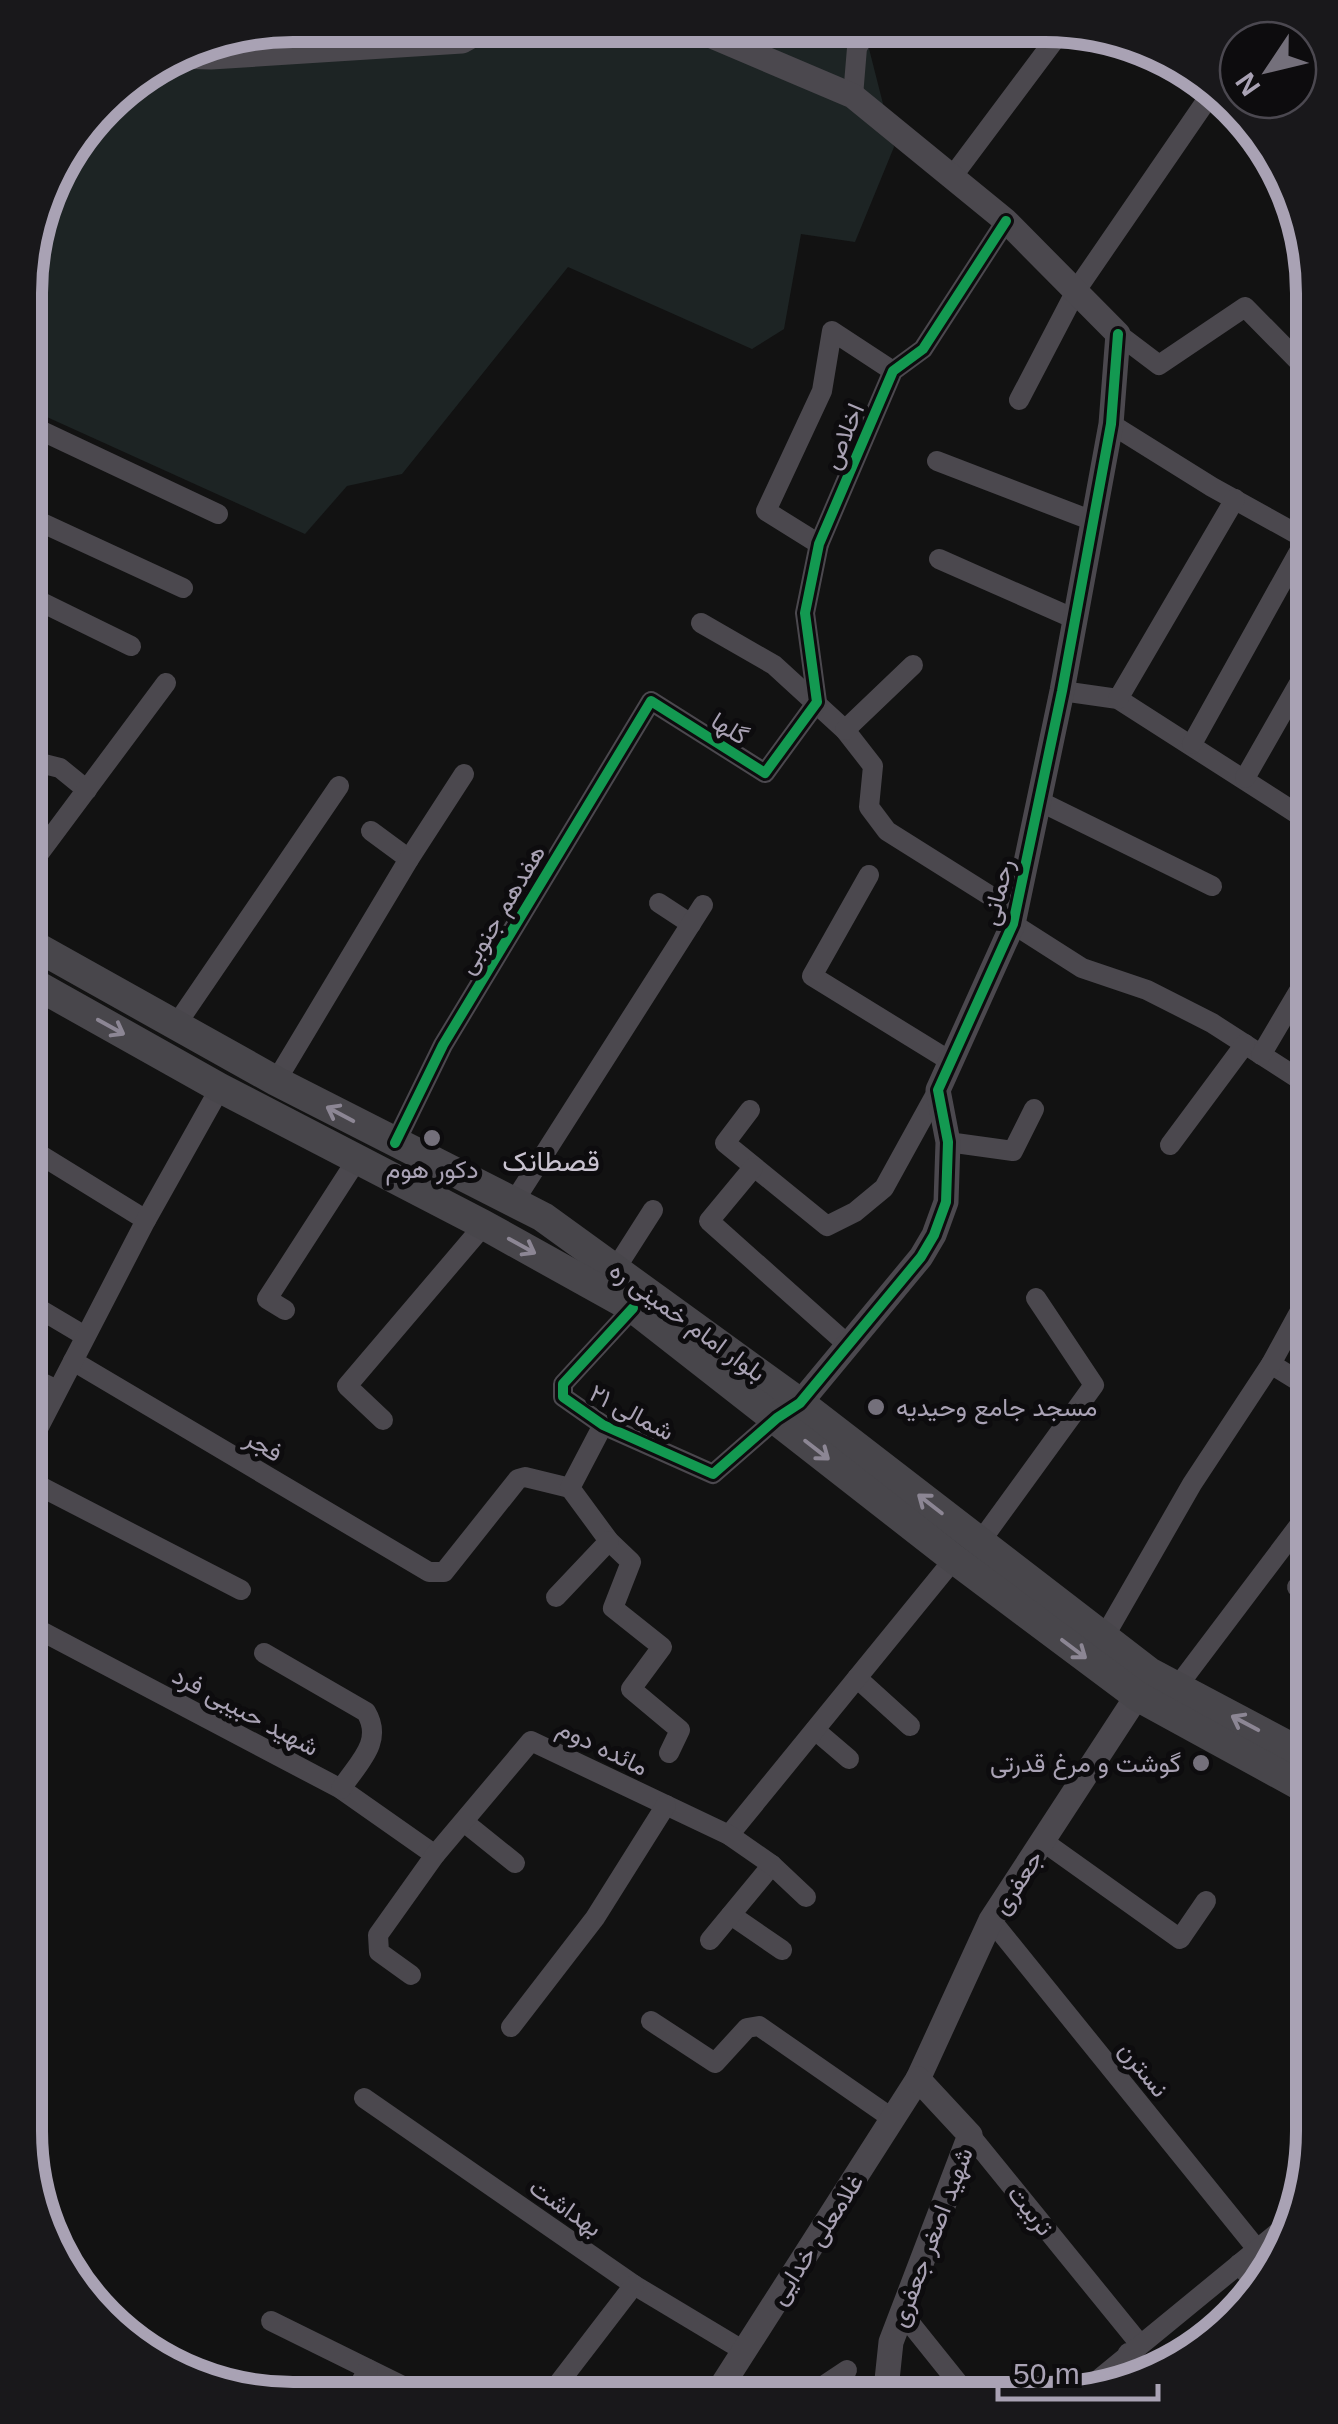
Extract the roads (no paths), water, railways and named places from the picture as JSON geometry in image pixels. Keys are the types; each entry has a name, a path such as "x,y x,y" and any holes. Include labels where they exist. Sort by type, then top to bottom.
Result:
{"main road":[{"name":"بلوار امام خمینی ره","path":"42,950 395,1144 515,1200 616,1268 788,1411 954,1559 1137,1696 1295,1783"},
{"name":"بلوار امام خمینی ره","path":"42,988 220,1088 484,1225 633,1308 980,1542 1149,1672 1295,1747"}],"street":[{"path":"728,42 853,96 1006,221 1118,334 1159,366 1245,306 1296,358"},
{"path":"853,96 860,42"},
{"path":"952,177 1053,42"},
{"path":"210,57 420,43"},
{"path":"1019,400 1077,289 1206,102"},
{"name":"اخلاص","path":"817,702 806,613 819,544 893,370 922,350 1006,221"},
{"path":"819,544 766,511 822,391 832,330 893,370"},
{"name":"رحمانی","path":"938,1090 1014,918 1062,691 1111,424 1118,334"},
{"path":"1111,424 1296,534"},
{"path":"42,431 218,514"},
{"path":"937,461 1093,521"},
{"path":"1118,699 1234,500"},
{"path":"42,523 183,588"},
{"path":"940,559 1075,618"},
{"path":"1192,744 1296,564"},
{"path":"42,602 132,646"},
{"path":"701,622 774,665 845,730 873,766 869,807 887,831 1082,968 1148,990 1296,1077"},
{"path":"845,730 913,665"},
{"path":"42,850 166,683"},
{"path":"1062,691 1118,699 1296,812"},
{"path":"1245,778 1296,693"},
{"name":"گلها","path":"651,701 764,773 817,702"},
{"name":"هفدهم جنوبی","path":"395,1144 443,1045 651,701"},
{"path":"42,765 60,768 87,790"},
{"path":"276,1080 464,774"},
{"path":"176,1024 339,786"},
{"path":"1039,801 1212,886"},
{"path":"372,831 409,859"},
{"path":"869,875 812,976 950,1060"},
{"path":"659,903 690,924"},
{"path":"515,1200 702,905"},
{"path":"1170,1145 1253,1049 1296,991"},
{"path":"42,1421 146,1220 220,1088"},
{"path":"788,1411 921,1257 934,1235 946,1202 948,1142 938,1090"},
{"path":"750,1110 726,1144 827,1226 855,1212 884,1188 938,1090"},
{"path":"948,1142 1013,1151 1034,1109"},
{"path":"42,1156 146,1220"},
{"path":"285,1310 268,1299 358,1158"},
{"path":"753,1168 708,1221 847,1344"},
{"path":"616,1268 653,1210"},
{"path":"383,1420 348,1386 484,1225"},
{"path":"980,1542 1094,1385 1036,1298"},
{"name":"۲۱ شمالی","path":"633,1308 563,1384 563,1397 603,1425 713,1474 788,1411"},
{"path":"42,1310 85,1336"},
{"path":"1103,1639 1192,1484 1295,1318"},
{"name":"فجر","path":"73,1361 429,1572 444,1572 518,1479 526,1477 570,1488"},
{"path":"1270,1364 1295,1379"},
{"path":"42,1382 58,1390"},
{"path":"603,1425 570,1488 609,1541 632,1562 613,1608 662,1646 631,1690 680,1730 669,1753"},
{"path":"42,1488 241,1590"},
{"path":"1177,1686 1295,1530"},
{"path":"556,1598 609,1541"},
{"path":"729,1836 954,1559"},
{"name":"شهید حبیبی فرد","path":"42,1631 341,1789 436,1855"},
{"path":"264,1653 366,1712 374,1725 374,1738 341,1789"},
{"path":"857,1678 910,1726"},
{"name":"جعفری","path":"918,2080 991,1920 1137,1696"},
{"path":"815,1730 849,1759"},
{"name":"مائده دوم","path":"411,1974 379,1952 378,1935 436,1855 532,1741 729,1836 772,1865 806,1897"},
{"path":"511,2027 594,1918 666,1805"},
{"path":"464,1822 516,1863"},
{"path":"1044,1842 1180,1939 1206,1901"},
{"path":"710,1940 772,1865"},
{"path":"730,1915 782,1950"},
{"name":"نسترن","path":"991,1920 1257,2249"},
{"path":"651,2021 715,2062 747,2028 759,2026 893,2119"},
{"name":"غلامعلی خدایی","path":"724,2382 918,2080"},
{"name":"تربیت","path":"918,2080 970,2135 1134,2348 1140,2362"},
{"name":"بهداشت","path":"364,2098 634,2285 744,2350"},
{"name":"شهید اصغر جعفری","path":"887,2382 891,2342 970,2135"},
{"path":"1104,2374 1272,2238"},
{"path":"1238,2264 1249,2276"},
{"path":"560,2382 634,2285"},
{"path":"902,2313 958,2382"},
{"path":"272,2321 394,2382"},
{"path":"361,2382 368,2369"},
{"path":"829,2382 847,2370"}],"place":[{"name":"دکور هوم","path":"432,1138"},
{"name":"مسجد جامع وحیدیه","path":"876,1407"},
{"name":"گوشت و مرغ قدرتی","path":"1201,1763"}],"district":[{"name":"قصطانک","path":"551,1161"}]}
